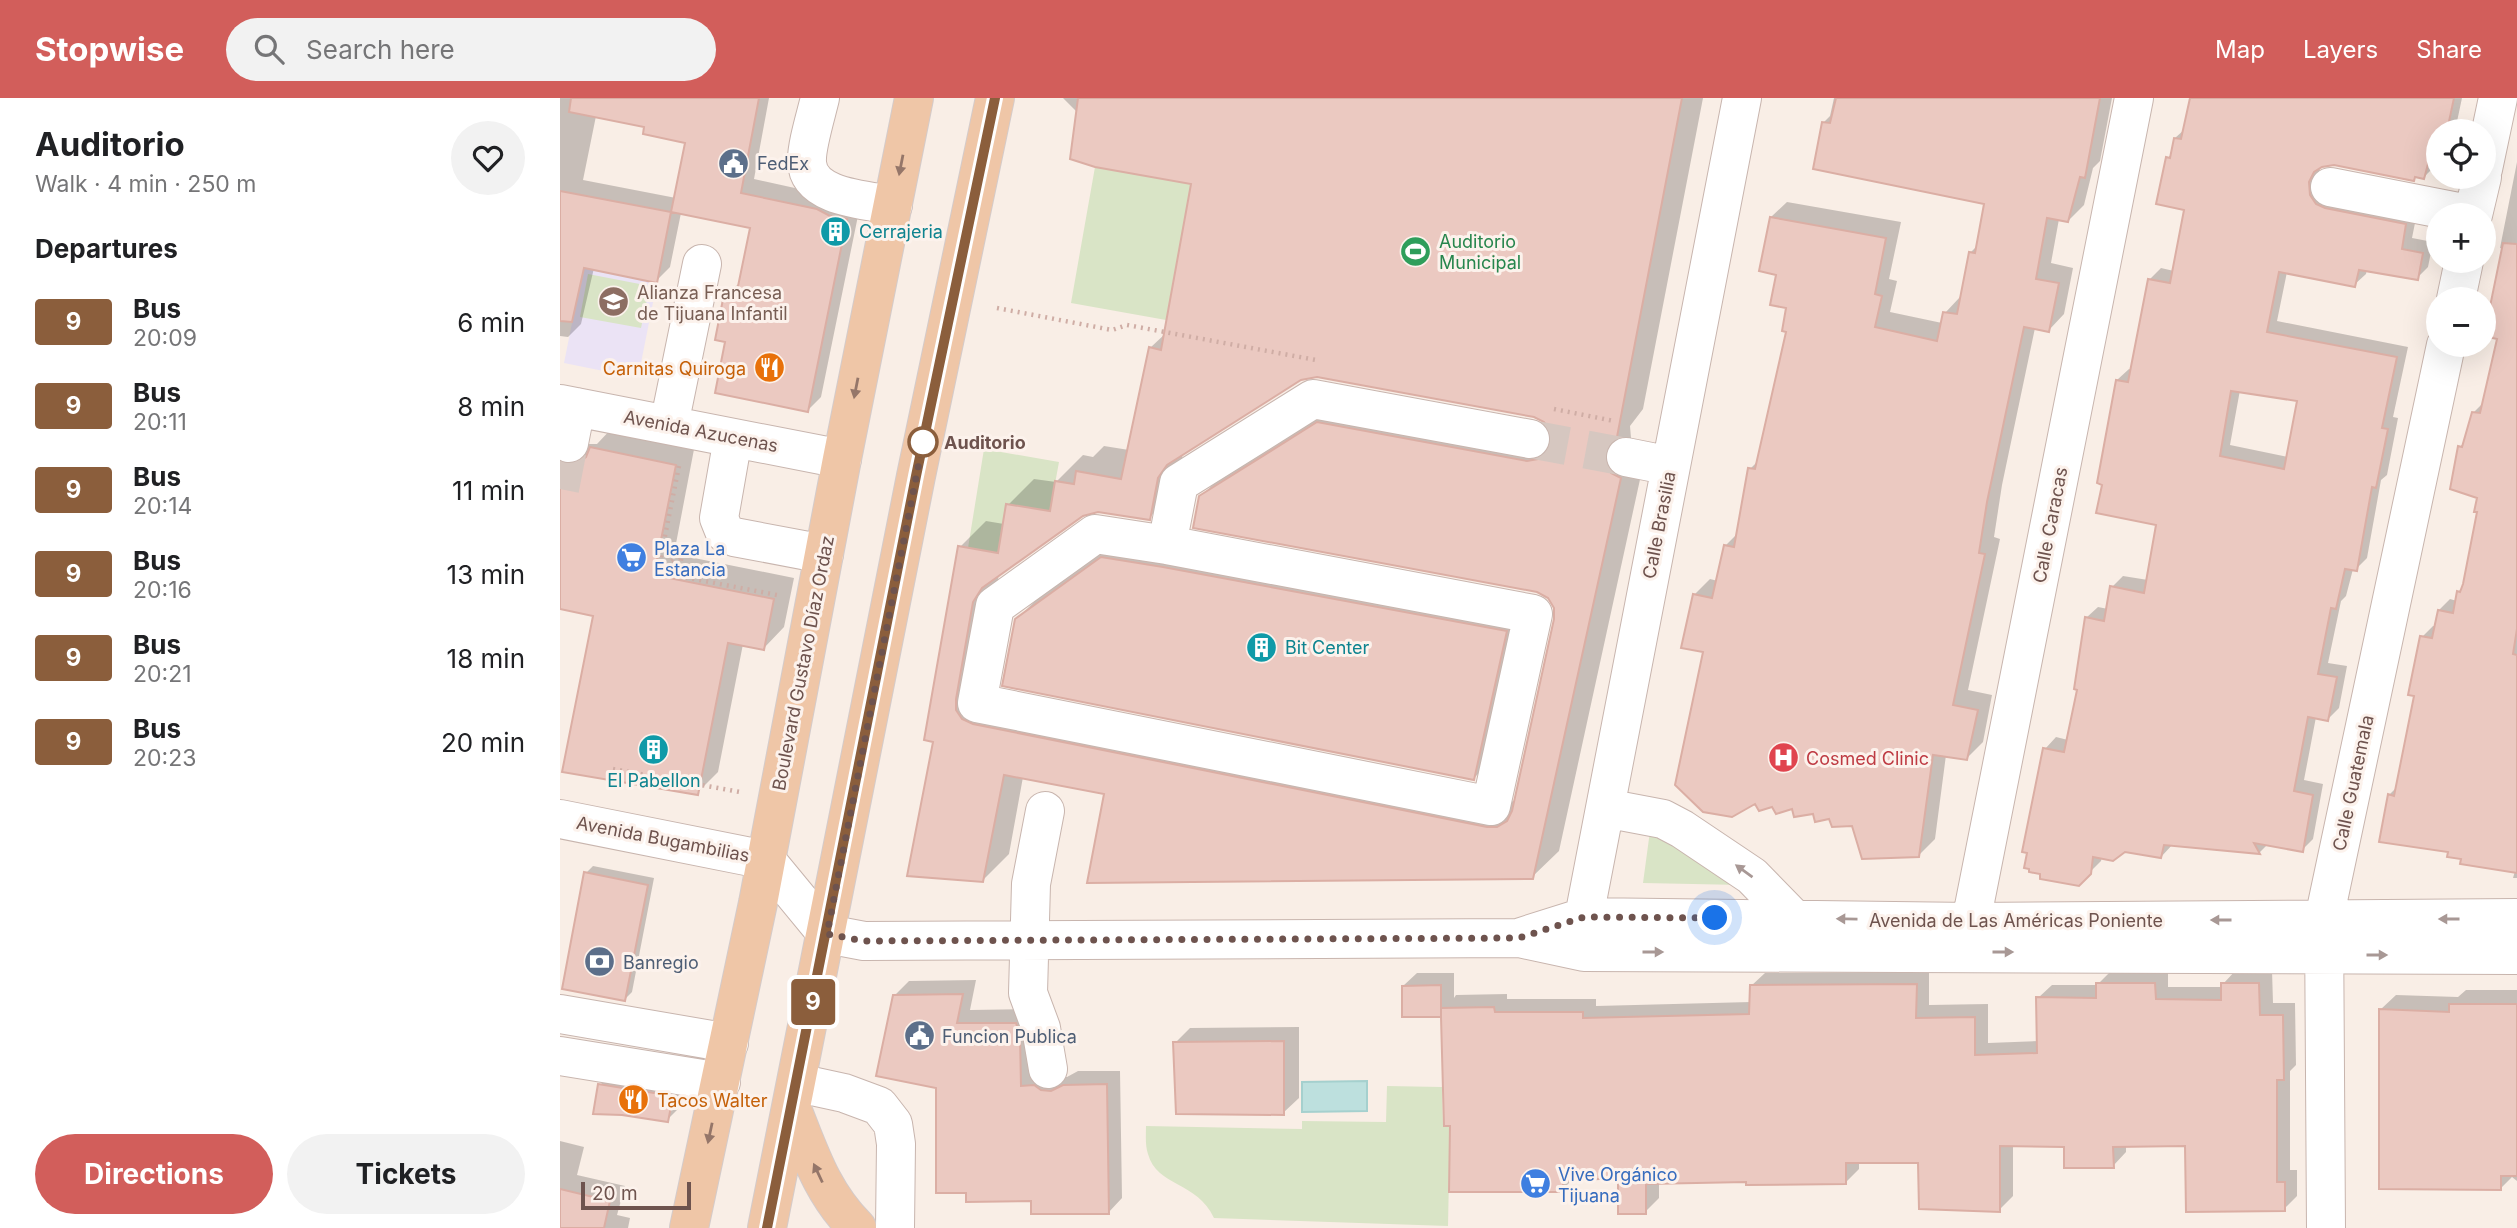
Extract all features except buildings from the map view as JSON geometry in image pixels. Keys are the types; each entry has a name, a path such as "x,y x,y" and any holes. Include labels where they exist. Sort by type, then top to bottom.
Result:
{"main road":[{"name":"Boulevard Gustavo Díaz Ordaz","path":"690,1228 766,860 914,98"},
{"path":"767,1228 916,476 995,98"},
{"path":"795,1096 809,1152 832,1199 858,1228"}],"street":[{"path":"820,98 807,162 811,175 822,188 832,193 893,205"},
{"name":"Calle Brasilia","path":"1584,935 1605,808 1742,98"},
{"name":"Calle Caracas","path":"1968,937 2134,98"},
{"path":"2494,119 2498,98"},
{"path":"2330,187 2426,206"},
{"path":"669,425 702,264"},
{"name":"Calle Guatemala","path":"2326,1228 2324,937 2444,357"},
{"path":"1167,545 1179,483 1313,399 1530,439"},
{"name":"Avenida Azucenas","path":"568,418 669,425 842,459"},
{"path":"733,438 719,518 724,533 824,554"},
{"path":"1626,457 1671,466"},
{"path":"1095,534 1167,545 1533,614 1491,806 977,703 995,606 1095,534"},
{"path":"1605,808 1663,819 1682,829 1752,876 1793,918"},
{"path":"1045,811 1031,884 1028,993 1041,1028 1048,1069"},
{"name":"Avenida Bugambilias","path":"560,819 766,860"},
{"path":"766,860 827,934"},
{"name":"Avenida de Las Américas Poniente","path":"827,934 864,941 1519,938 1793,918 1968,937"},
{"name":"Avenida de Las Américas Poniente","path":"2324,937 2517,918"},
{"name":"Avenida de Las Américas Poniente","path":"1584,935 2324,937 2517,955"},
{"path":"560,1014 729,1043"},
{"path":"560,1056 721,1082"},
{"path":"795,1096 844,1094 879,1106 893,1124 896,1144 895,1228"}],"path":[{"path":"659,550 682,554"},
{"path":"660,569 682,554"},
{"path":"678,579 682,554"},
{"path":"613,769 745,792"}],"shaded area":[{"name":"Alianza Francesa de Tijuana Infantil","path":"597,198 671,212 638,378 564,363"}],"green space":[{"path":"1095,167 1191,184 1166,320 1071,303"},
{"path":"588,274 650,286 641,328 580,317"},
{"path":"984,449 1059,462 1050,511 1006,504 998,553 968,548"},
{"path":"1650,831 1742,885 1643,883"},
{"path":"1387,1086 1442,1087 1443,1126 1450,1126 1448,1226 1214,1218 1198,1197 1160,1173 1147,1151 1146,1126 1302,1129 1302,1121 1386,1122"}],"water":[{"path":"1367,1081 1367,1111 1302,1112 1302,1082"}],"tunnel":[{"path":"1530,439 1626,457"},
{"path":"560,489 569,443"}],"bus line":[{"name":"9","path":"767,1228 798,1083 916,476 995,98"}],"place":[{"name":"FedEx","path":"734,163"},
{"name":"Cerrajeria","path":"836,231"},
{"name":"Auditorio Municipal","path":"1416,251"},
{"name":"Alianza Francesa de Tijuana Infantil","path":"614,302"},
{"name":"Carnitas Quiroga","path":"769,368"},
{"name":"Auditorio","path":"923,442"},
{"name":"Plaza La Estancia","path":"631,558"},
{"name":"Bit Center","path":"1262,647"},
{"name":"El Pabellon","path":"654,750"},
{"name":"Cosmed Clinic","path":"1783,758"},
{"name":"Banregio","path":"600,962"},
{"name":"Funcion Publica","path":"919,1036"},
{"name":"Tacos Walter","path":"634,1100"},
{"name":"Vive Orgánico Tijuana","path":"1535,1184"}],"route":[{"path":"923,442 827,934 864,941 1519,938 1584,917 1715,918"}]}
